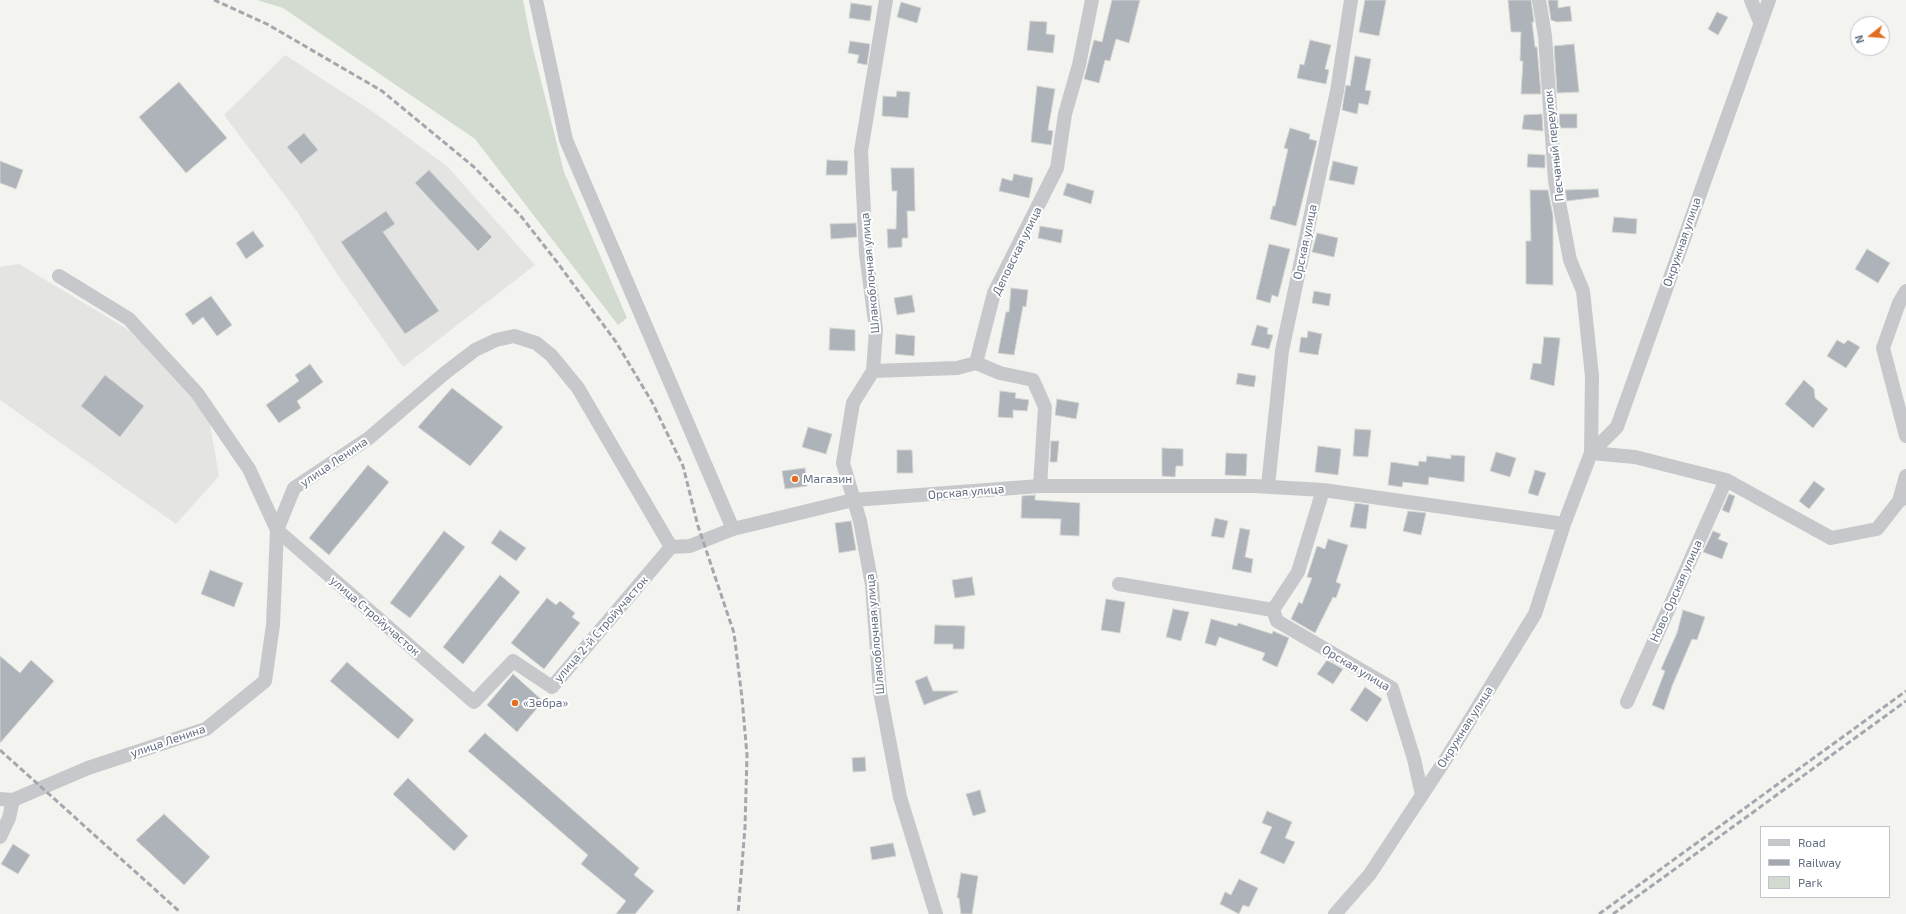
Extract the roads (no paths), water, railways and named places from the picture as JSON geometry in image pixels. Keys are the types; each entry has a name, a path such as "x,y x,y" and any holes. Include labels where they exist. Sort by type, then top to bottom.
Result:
{"street":[{"path":"536,0 566,140 733,529"},
{"name":"Шлакоблочная улица","path":"886,0 861,151 866,254 876,329 873,371 852,403 843,462 860,521 872,584 880,692 900,797 936,914"},
{"name":"Деповская улица","path":"976,363 994,293 1058,168 1065,114 1079,65 1092,0"},
{"name":"Орская улица","path":"1268,486 1282,351 1337,91 1351,0"},
{"name":"Песчаный переулок","path":"1539,0 1545,36 1555,180 1570,260 1584,291 1592,376 1591,453 1564,524"},
{"path":"1751,0 1760,22"},
{"name":"Окружная улица","path":"1591,453 1617,428 1769,0"},
{"path":"59,276 129,319 197,393 249,469 277,530"},
{"path":"1906,291 1899,303 1883,348 1906,436"},
{"name":"улица Ленина","path":"6,800 88,768 206,729 265,681 273,625 277,530 294,488 369,438 475,350 496,340 514,336 536,343 551,355 578,388 671,547"},
{"path":"873,371 957,368 976,363 1000,373 1034,380 1045,407 1040,486"},
{"path":"1591,453 1635,457 1726,480 1831,538 1877,528 1903,499 1906,476"},
{"name":"Ново-Орская улица","path":"1627,702 1726,480"},
{"name":"Орская улица","path":"671,547 690,546 733,529 853,500 1040,486 1268,486 1323,490 1564,524"},
{"path":"1119,584 1273,610 1298,572 1323,490"},
{"name":"Окружная улица","path":"1335,914 1370,874 1422,795 1535,614 1564,524"},
{"name":"улица Стройучасток","path":"277,530 474,702"},
{"name":"улица 2-й Стройучасток","path":"474,702 513,661 552,687 671,547"},
{"name":"Орская улица","path":"1273,610 1277,621 1392,688 1414,758 1422,795"},
{"path":"0,838 9,818 6,800"}],"railway":[{"path":"214,0 267,24 382,91 474,167 520,215 557,262 616,342 652,402 683,466 698,526 734,633 747,755 745,827 738,914"},
{"path":"1599,914 1906,691"},
{"path":"1613,914 1906,701"},
{"path":"0,750 180,912"}],"place":[{"name":"Магазин","path":"795,479"},
{"name":"«Зебра»","path":"515,703"}]}
